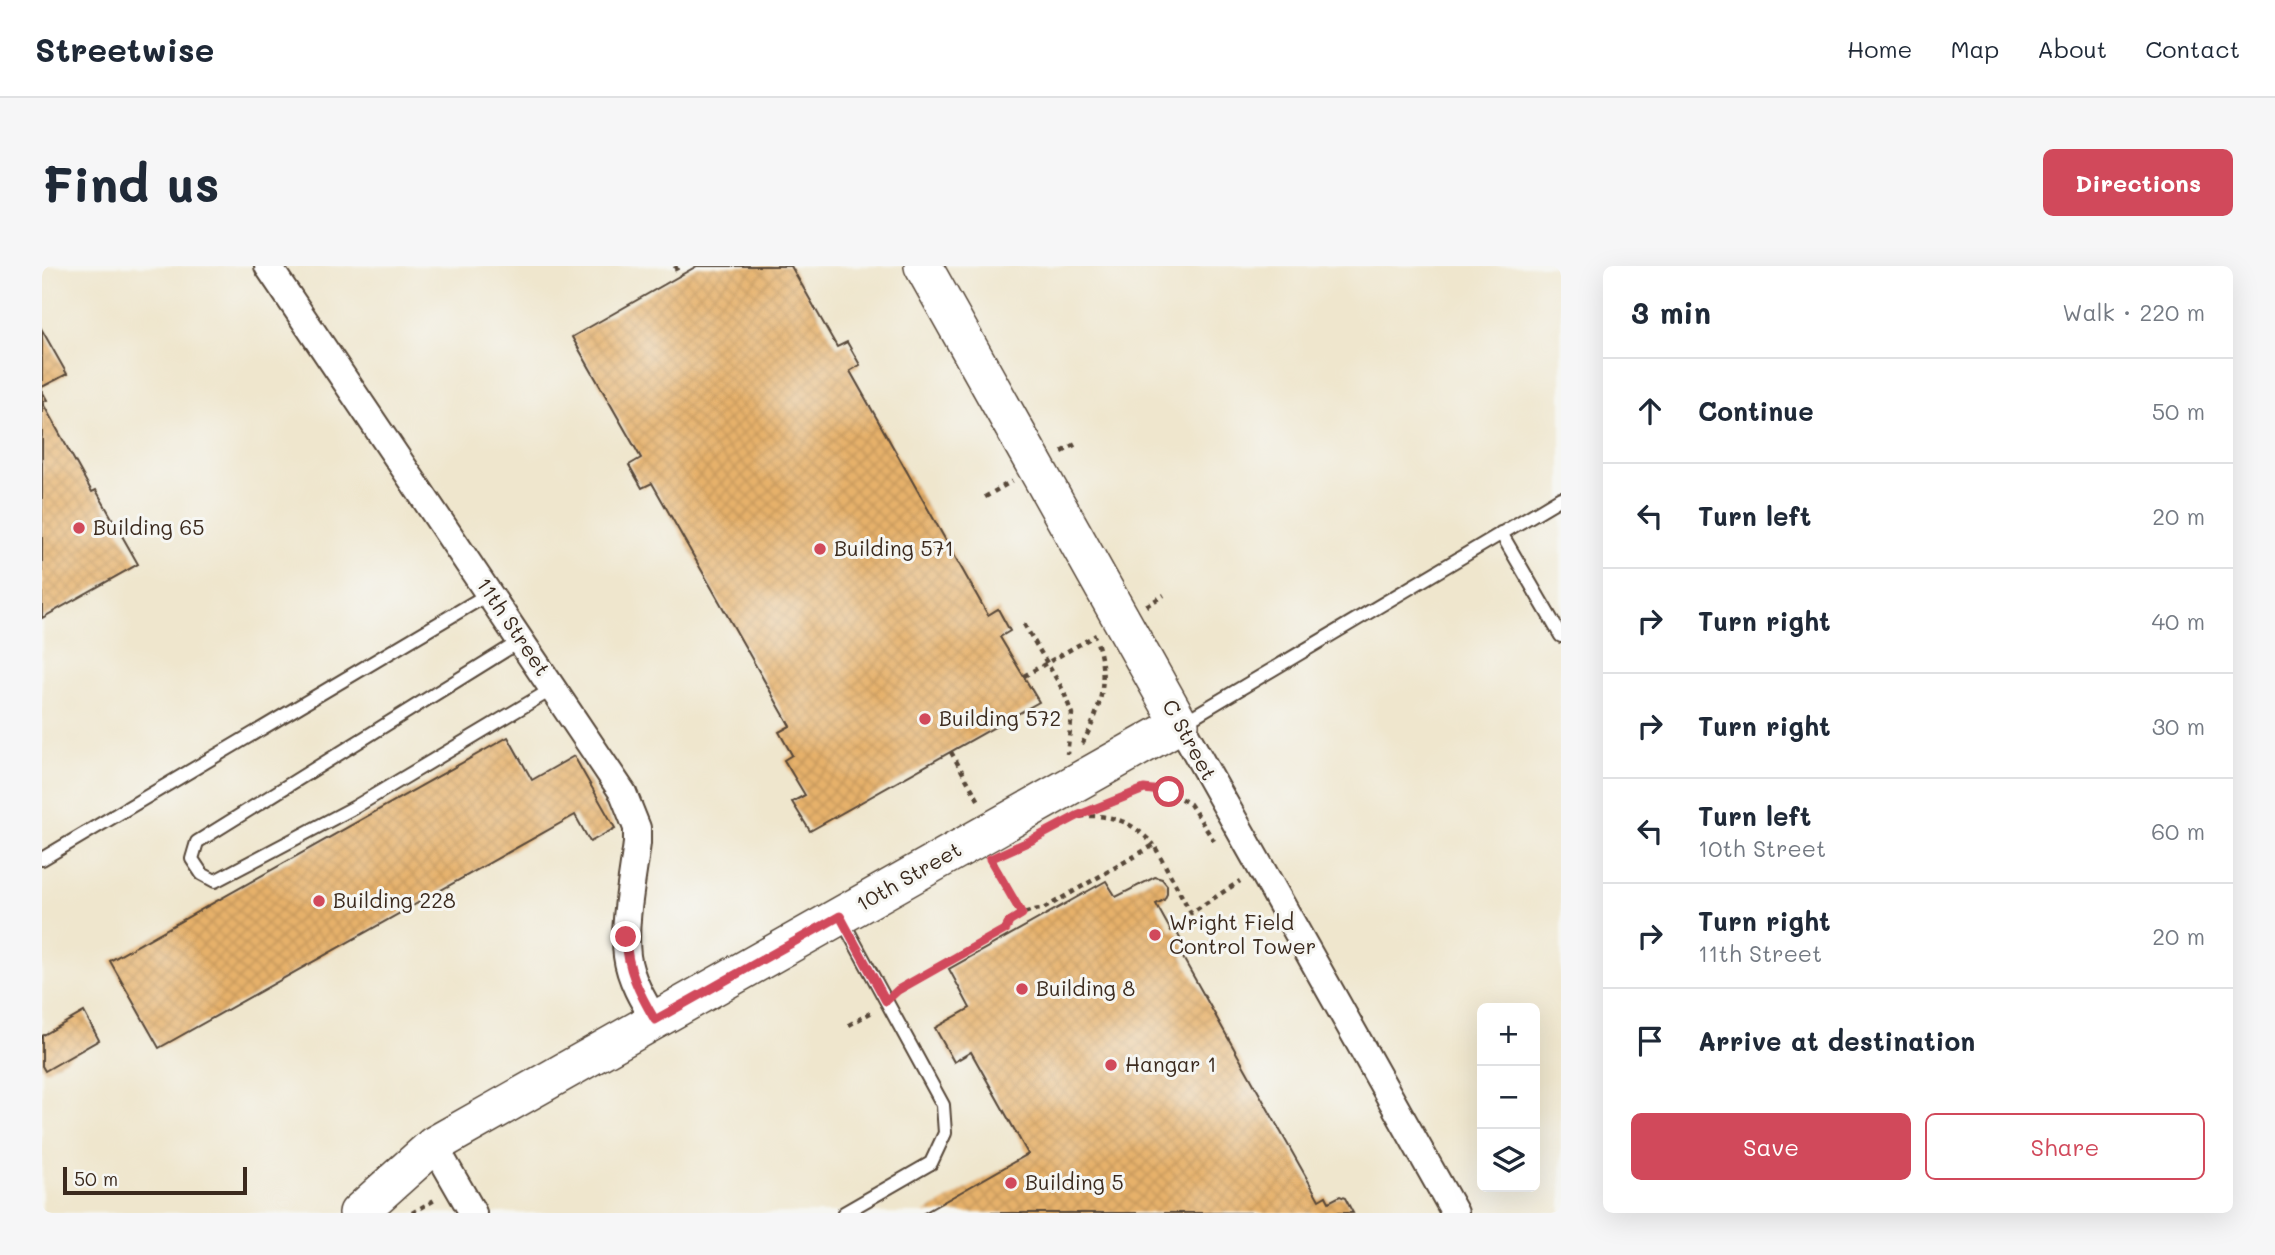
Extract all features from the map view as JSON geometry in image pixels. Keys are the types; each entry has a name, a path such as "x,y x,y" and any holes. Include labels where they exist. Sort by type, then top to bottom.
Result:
{"street":[{"name":"11th Street","path":"268,266 522,640 628,803 637,828 637,843 626,937 627,958 636,985 655,1020"},
{"name":"C Street","path":"923,266 1455,1213"},
{"name":"10th Street","path":"358,1213 434,1145 1180,723"},
{"path":"434,1145 472,1213"}],"lane":[{"path":"1180,723 1561,498"},
{"path":"1501,533 1561,636"},
{"path":"42,859 490,593"},
{"path":"522,640 197,842 192,859 202,874 215,881 355,807 554,688"},
{"path":"840,916 943,1105 944,1133 931,1163 844,1213"}],"path":[{"path":"674,266 680,276"},
{"path":"1024,624 1063,690 1072,714 1065,764 1082,744 1096,720 1102,691 1103,663 1093,626"},
{"path":"951,752 981,805"},
{"path":"1219,849 1190,804 1169,792 1144,789 1077,816 1102,816 1126,821 1142,832 1154,845 1191,913 1241,882 1234,871"},
{"path":"849,1026 878,1009 898,990 1006,929 1009,922 1030,909 1042,909 1154,845"},
{"path":"1000,854 990,859 1022,914"}],"building":[{"name":"Building 571","path":"697,266 791,266 837,347 847,342 860,365 850,371 988,615 998,609 1010,631 1000,637 1039,702 810,831 792,802 805,795 784,760 792,755 779,732 790,726 652,483 642,488 629,465 641,458 572,337"},
{"path":"42,330 67,374 42,387"},
{"name":"Building 65","path":"42,402 92,492 96,490 138,564 42,618"},
{"name":"Building 228","path":"508,737 532,780 574,756 615,828 590,842 575,815 159,1048 110,961"},
{"name":"Hangar 1","path":"1155,877 1162,879 1167,885 1164,900 1156,904 1171,931 1175,929 1188,953 1182,956 1319,1200 1326,1196 1329,1202 1340,1196 1345,1198 1353,1213 924,1213 1028,1154 971,1052 954,1062 935,1028 970,1008 949,969 1106,881 1116,897"},
{"path":"84,1012 99,1040 45,1071 42,1066 42,1036"}],"place":[{"name":"Building 65","path":"79,528"},
{"name":"Building 571","path":"820,549"},
{"name":"Building 572","path":"925,719"},
{"name":"Building 228","path":"319,901"},
{"name":"Wright Field Control Tower","path":"1155,935"},
{"name":"Building 8","path":"1022,989"},
{"name":"Hangar 1","path":"1111,1065"},
{"name":"Building 5","path":"1011,1183"}],"route":[{"path":"626,937 631,975 655,1020 840,916 886,1001 898,990 1006,929 1009,922 1022,914 990,859 1077,816 1144,789 1169,792"}]}
